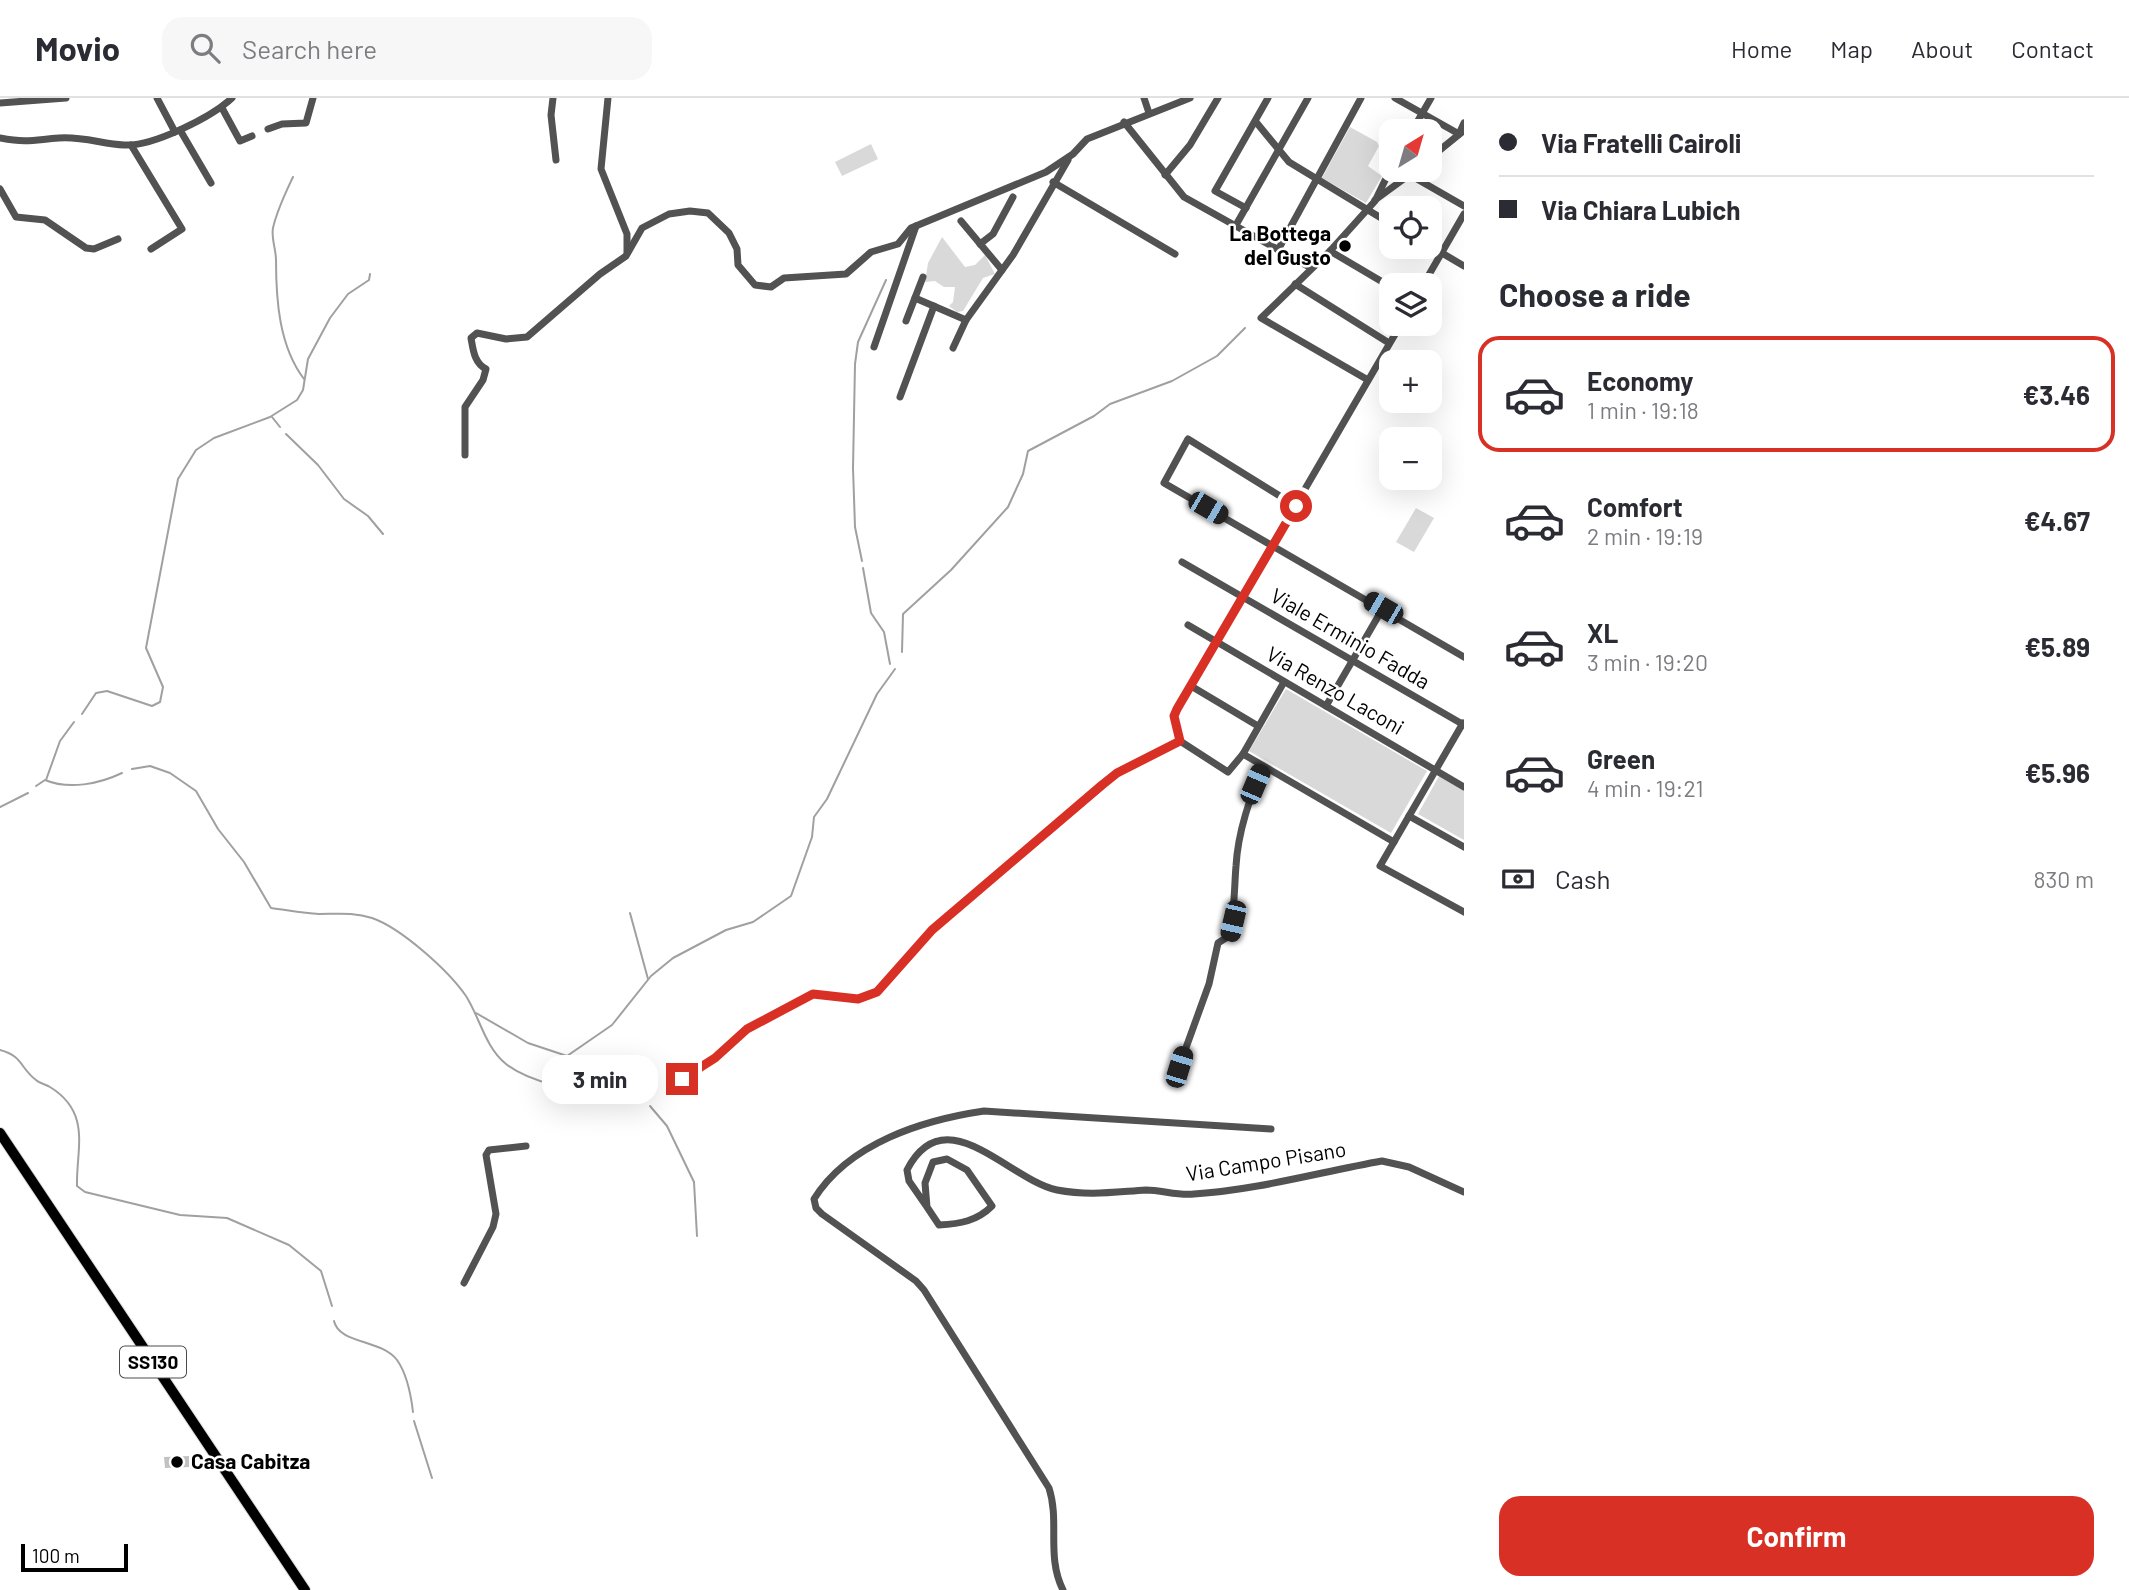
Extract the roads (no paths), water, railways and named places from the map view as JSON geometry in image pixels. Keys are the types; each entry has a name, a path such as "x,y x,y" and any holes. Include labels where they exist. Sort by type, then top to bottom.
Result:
{"highway":[{"name":"SS130","path":"0,1133 306,1590"}],"street":[{"path":"0,103 66,98"},
{"path":"157,98 211,183"},
{"path":"0,138 29,143 60,138 131,145 178,131 222,108 232,98"},
{"path":"268,129 282,124 306,124 313,98"},
{"path":"553,98 551,115 556,160"},
{"path":"608,98 601,169 627,234 626,256"},
{"path":"1144,98 1149,113"},
{"path":"953,348 966,320 1002,270 1053,182 1087,139 1124,122 1190,98"},
{"path":"1165,175 1190,145 1218,98"},
{"path":"1245,208 1215,191 1268,98"},
{"path":"1236,225 1308,98"},
{"path":"1278,250 1361,98"},
{"path":"1395,98 1461,132"},
{"path":"1419,119 1430,98"},
{"path":"222,108 240,141 253,136"},
{"path":"1124,122 1184,197 1311,268"},
{"path":"1256,122 1289,162 1316,181 1379,217"},
{"path":"1442,148 1461,132 1464,123"},
{"path":"131,145 182,229 150,249"},
{"path":"1442,150 1449,154"},
{"path":"465,455 465,407 483,380 486,369 481,366 473,352 471,338 477,333 506,340 527,337 600,274 626,256 642,228 669,214 690,211 708,213 729,233 737,249 738,265 755,285 771,287 784,278 846,274 871,252 898,244 916,226 1046,172 1073,154"},
{"path":"1053,182 1175,254"},
{"path":"1375,201 1384,182"},
{"path":"1368,380 1261,318 1330,251 1375,201 1400,182"},
{"path":"1428,182 1464,206"},
{"path":"0,188 16,217 45,220 86,248 94,249 118,239"},
{"path":"980,244 993,234 1013,197"},
{"path":"1442,251 1464,214"},
{"path":"961,220 1002,270"},
{"path":"874,347 916,226"},
{"path":"1330,251 1379,280"},
{"path":"1442,254 1464,266"},
{"path":"906,321 923,276"},
{"path":"1295,284 1389,343"},
{"path":"915,298 966,320"},
{"path":"900,397 934,306"},
{"path":"1284,682 1243,754 1228,772 1180,741 1174,716 1393,336"},
{"path":"1296,506 1188,439 1164,483 1464,657"},
{"name":"Viale Erminio Fadda","path":"1182,562 1463,724"},
{"path":"1326,706 1383,608"},
{"name":"Via Renzo Laconi","path":"1188,625 1464,787"},
{"path":"1191,686 1258,726"},
{"path":"1463,724 1380,866 1464,912"},
{"path":"666,1090 715,1058 747,1029 813,994 858,999 877,992 932,930 1117,773 1180,741"},
{"path":"1243,754 1394,842"},
{"path":"1179,1067 1209,984 1218,943 1229,936 1236,906 1236,864 1248,801 1263,766"},
{"path":"1409,816 1464,846"},
{"path":"1063,1590 1051,1547 1054,1513 1049,1488 925,1290 916,1280 822,1214 816,1208 814,1199 820,1189 854,1158 894,1136 946,1117 985,1111 1271,1129"},
{"name":"Via Campo Pisano","path":"927,1207 915,1191 907,1170 911,1162 930,1144 946,1139 972,1145 1041,1185 1103,1195 1148,1190 1192,1195 1382,1161 1409,1167 1464,1192"},
{"path":"464,1283 493,1227 496,1214 486,1155 489,1150 497,1147 526,1146"},
{"path":"947,1159 968,1170 992,1206 984,1214 965,1222 939,1225 927,1207 925,1183 933,1162 947,1159"}],"waterway":[{"path":"293,177 277,215 273,236 284,337 304,379"},
{"path":"82,714 96,693 107,691 152,706 160,702 163,687 146,648 178,479 196,450 214,438 270,417 297,400 303,390 308,359 330,318 348,294 369,280 370,274"},
{"path":"862,561 855,527 855,364 858,342 886,280"},
{"path":"902,652 903,614 951,570 1008,507 1023,474 1028,451 1094,416 1110,404 1172,381 1217,356 1245,328"},
{"path":"272,417 280,427"},
{"path":"286,434 318,465 344,499 368,516 383,534"},
{"path":"863,568 871,613 884,632 890,664"},
{"path":"476,1013 528,1043 567,1056 612,1025 651,976 673,958 726,930 753,922 791,896 812,837 814,817 827,799 877,694 895,669"},
{"path":"46,780 60,741 74,722"},
{"path":"132,769 150,766 170,773 196,791 271,908 313,914 365,916 384,923 410,940 436,963 466,996 483,1032 506,1064 552,1085 640,1101"},
{"path":"36,786 45,780 64,785 84,784 122,773"},
{"path":"0,807 28,793"},
{"path":"630,913 648,979"},
{"path":"0,1050 17,1059 31,1076 63,1097 72,1108 79,1132 77,1186 85,1192 180,1215 227,1218 289,1245 321,1271 332,1306"},
{"path":"650,1106 667,1126 694,1182 697,1236"},
{"path":"334,1321 344,1334 381,1348 397,1360 406,1378 413,1412"},
{"path":"414,1421 432,1478"}],"place":[{"name":"La Bottega del Gusto","path":"1345,246"},
{"name":"Casa Cabitza","path":"177,1462"}]}
